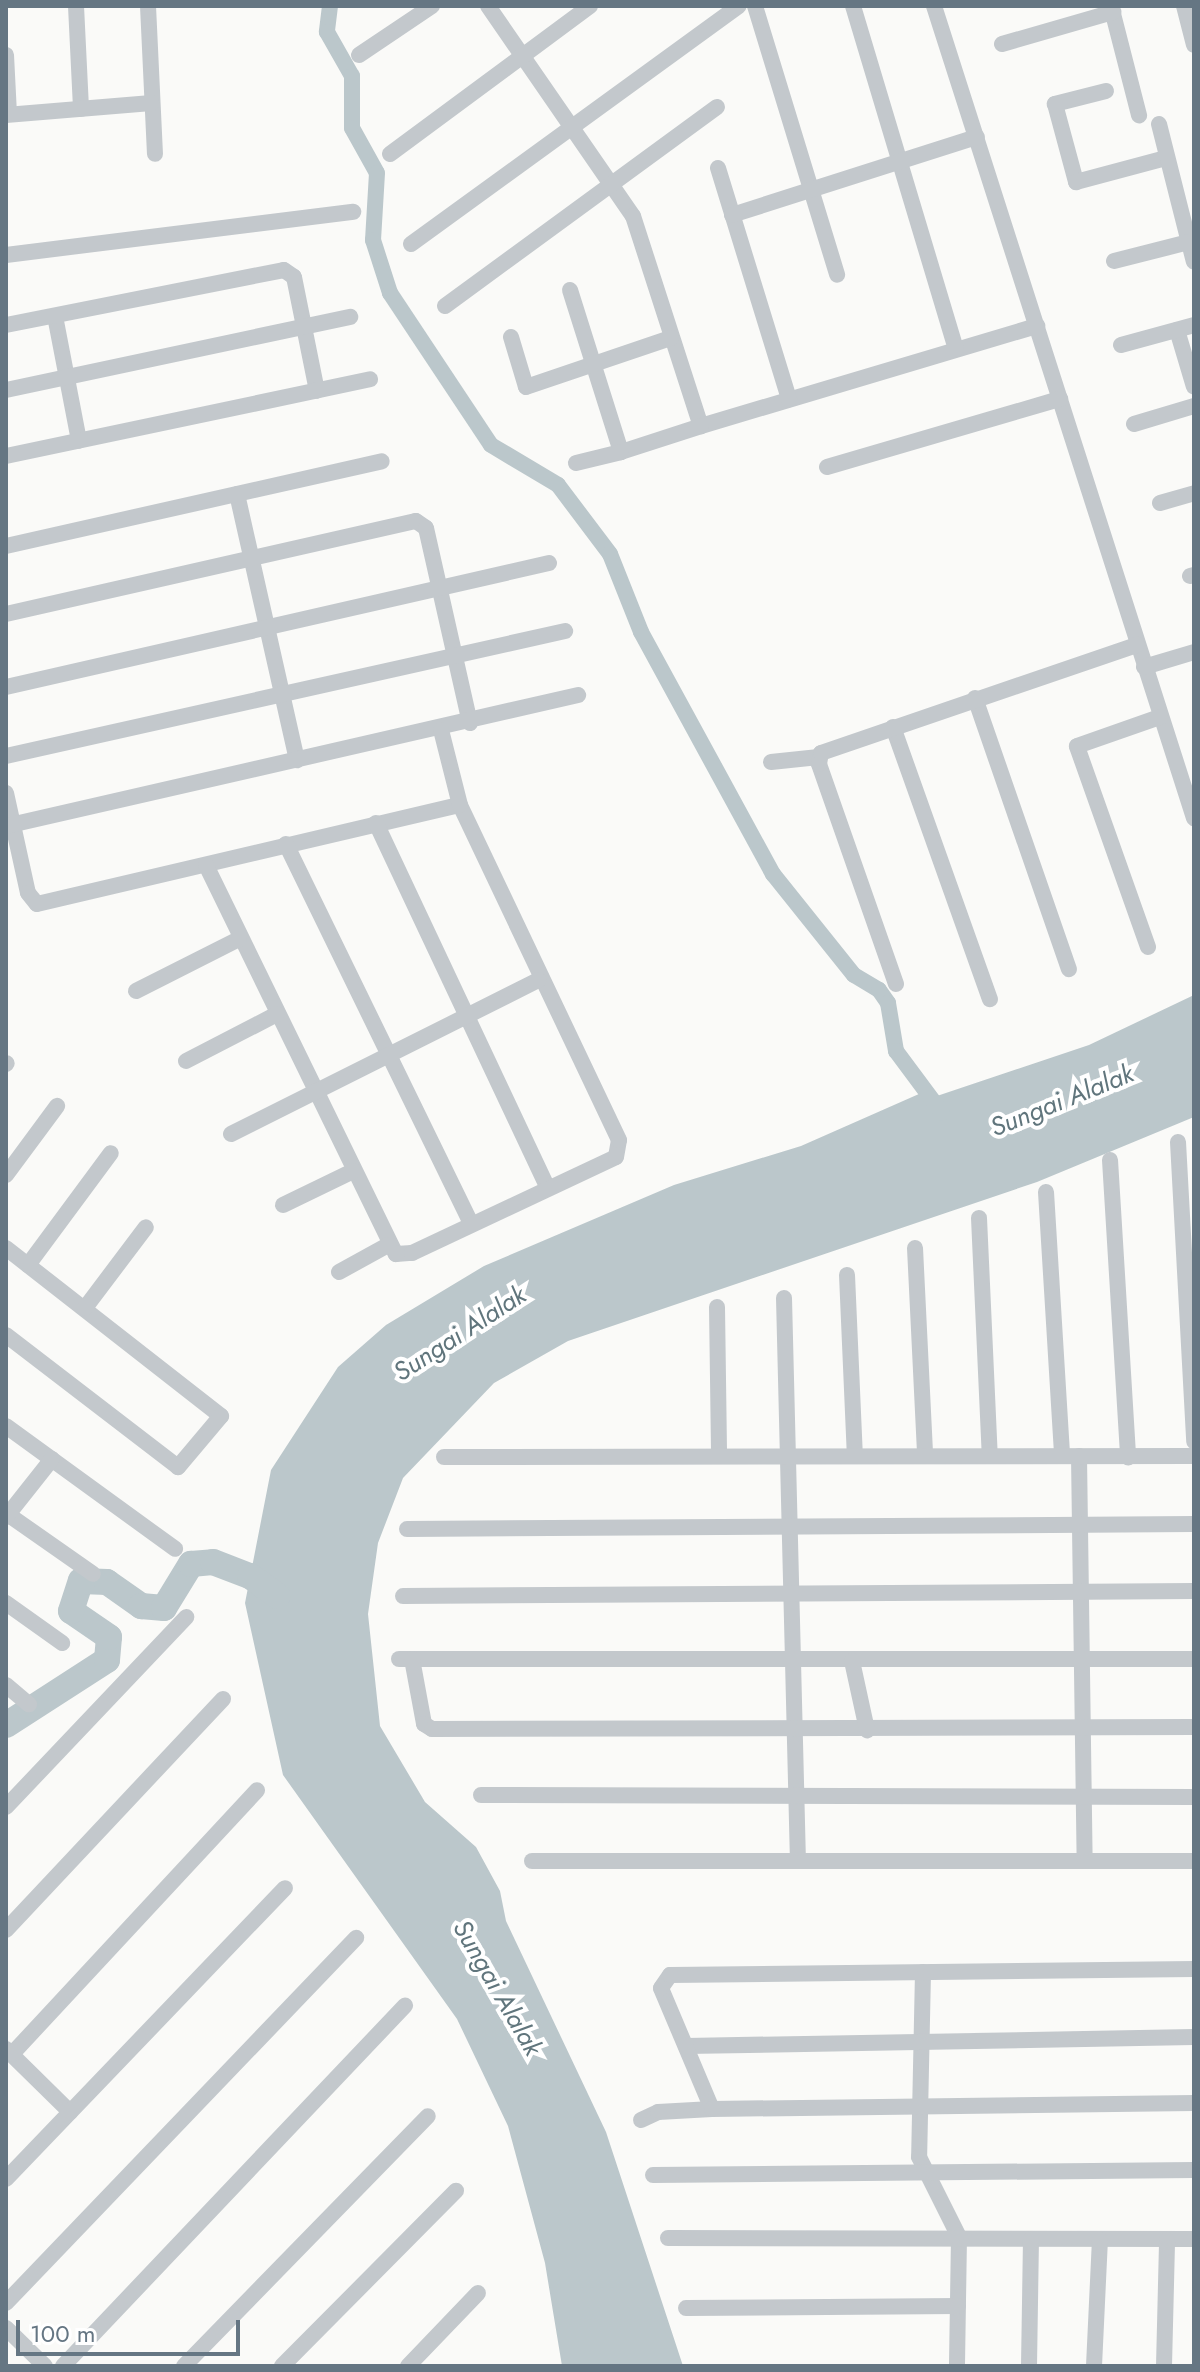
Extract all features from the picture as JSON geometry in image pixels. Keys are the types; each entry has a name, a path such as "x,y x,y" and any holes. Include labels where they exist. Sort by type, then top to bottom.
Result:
{"street":[{"path":"76,6 81,109"},
{"path":"148,6 155,154"},
{"path":"359,55 432,6"},
{"path":"488,6 633,216 701,426"},
{"path":"390,154 590,6"},
{"path":"411,244 739,6"},
{"path":"755,6 837,275"},
{"path":"853,6 896,162 956,349"},
{"path":"934,6 1194,818"},
{"path":"1184,6 1194,45"},
{"path":"1002,44 1112,9 1139,115"},
{"path":"6,55 7,114 152,103"},
{"path":"1106,91 1055,104 1076,182 1166,158"},
{"path":"445,306 717,107"},
{"path":"1159,124 1194,262"},
{"path":"732,215 977,137"},
{"path":"718,168 789,399"},
{"path":"6,255 353,212"},
{"path":"1114,261 1189,242"},
{"path":"6,325 284,270 294,277 317,391"},
{"path":"570,290 596,364 621,452"},
{"path":"55,316 79,441"},
{"path":"6,390 350,317"},
{"path":"1121,345 1194,325"},
{"path":"576,463 1037,326"},
{"path":"1177,330 1194,387"},
{"path":"511,337 526,387 671,338"},
{"path":"6,456 370,379"},
{"path":"827,467 1060,399"},
{"path":"1134,424 1194,406"},
{"path":"6,546 382,461"},
{"path":"1160,503 1194,493"},
{"path":"237,494 297,760"},
{"path":"6,614 416,521 426,528 470,723"},
{"path":"6,687 549,563"},
{"path":"6,756 565,631"},
{"path":"771,762 819,757 975,698 1137,645"},
{"path":"1144,667 1194,652"},
{"path":"10,825 441,730 578,695"},
{"path":"975,698 1069,969"},
{"path":"1148,947 1077,746 1160,717"},
{"path":"893,727 990,999"},
{"path":"206,865 388,1245 396,1254 412,1253 616,1157 622,1147 539,980 460,805 441,730"},
{"path":"819,757 896,984"},
{"path":"6,793 10,825 28,893 37,904 460,805"},
{"path":"376,823 548,1188"},
{"path":"286,844 390,1052 471,1224"},
{"path":"136,991 239,939"},
{"path":"231,1134 465,1014 539,980"},
{"path":"186,1061 277,1014"},
{"path":"6,1175 57,1106"},
{"path":"1178,1142 1194,1442"},
{"path":"28,1265 111,1153"},
{"path":"1110,1160 1128,1457"},
{"path":"283,1205 353,1171"},
{"path":"1046,1192 1078,1525 1085,1861"},
{"path":"979,1218 990,1456"},
{"path":"85,1308 146,1227"},
{"path":"339,1272 388,1245"},
{"path":"6,1248 220,1411 183,1467 6,1335"},
{"path":"915,1248 925,1455"},
{"path":"847,1275 855,1455"},
{"path":"784,1298 795,1595 798,1861"},
{"path":"717,1307 719,1454"},
{"path":"6,1426 175,1549"},
{"path":"444,1457 719,1454 1194,1456"},
{"path":"52,1459 7,1515 93,1574"},
{"path":"407,1529 793,1524 1194,1524"},
{"path":"403,1596 1194,1591"},
{"path":"6,1603 62,1643"},
{"path":"6,1807 12,1788 186,1617"},
{"path":"1194,1659 794,1662 406,1659 428,1728 867,1730 1194,1727"},
{"path":"852,1661 867,1730"},
{"path":"6,1685 29,1704"},
{"path":"6,1930 223,1699"},
{"path":"70,2112 9,2051 257,1790"},
{"path":"481,1795 1194,1797"},
{"path":"532,1861 1194,1861"},
{"path":"6,2179 285,1888"},
{"path":"6,2303 356,1938"},
{"path":"712,2109 661,1988 670,1975 1194,1969"},
{"path":"923,1972 919,2108 924,2173 959,2237 957,2366"},
{"path":"63,2366 405,2006"},
{"path":"686,2046 921,2037 1194,2037"},
{"path":"641,2120 658,2112 712,2109 1194,2103"},
{"path":"184,2366 428,2116"},
{"path":"653,2175 1194,2170"},
{"path":"282,2366 456,2191"},
{"path":"668,2238 1194,2239"},
{"path":"1029,2366 1031,2239"},
{"path":"1094,2366 1100,2240"},
{"path":"1164,2366 1167,2240"},
{"path":"408,2366 478,2293"},
{"path":"686,2308 958,2306"},
{"path":"6,2328 45,2366"}],"water":[{"name":"Sungai Alalak","path":"1194,995 1194,1117 1037,1182 568,1341 494,1383 403,1478 378,1543 368,1614 380,1726 425,1802 476,1847 500,1891 506,1921 606,2132 683,2366 562,2366 545,2263 508,2126 457,2019 283,1775 245,1603 271,1470 338,1367 386,1325 484,1266 674,1185 801,1146 928,1090 925,1100 1089,1045"}],"waterway":[{"path":"330,6 327,32 352,76 352,128 377,173 373,240 390,293 491,445 558,485 610,554 641,632 773,874 854,975 879,990 888,1003 896,1051 942,1113"},
{"path":"6,1725 107,1660 109,1637 71,1611 81,1581 107,1582 141,1606 164,1608 191,1564 213,1562 250,1576 278,1596"}]}
